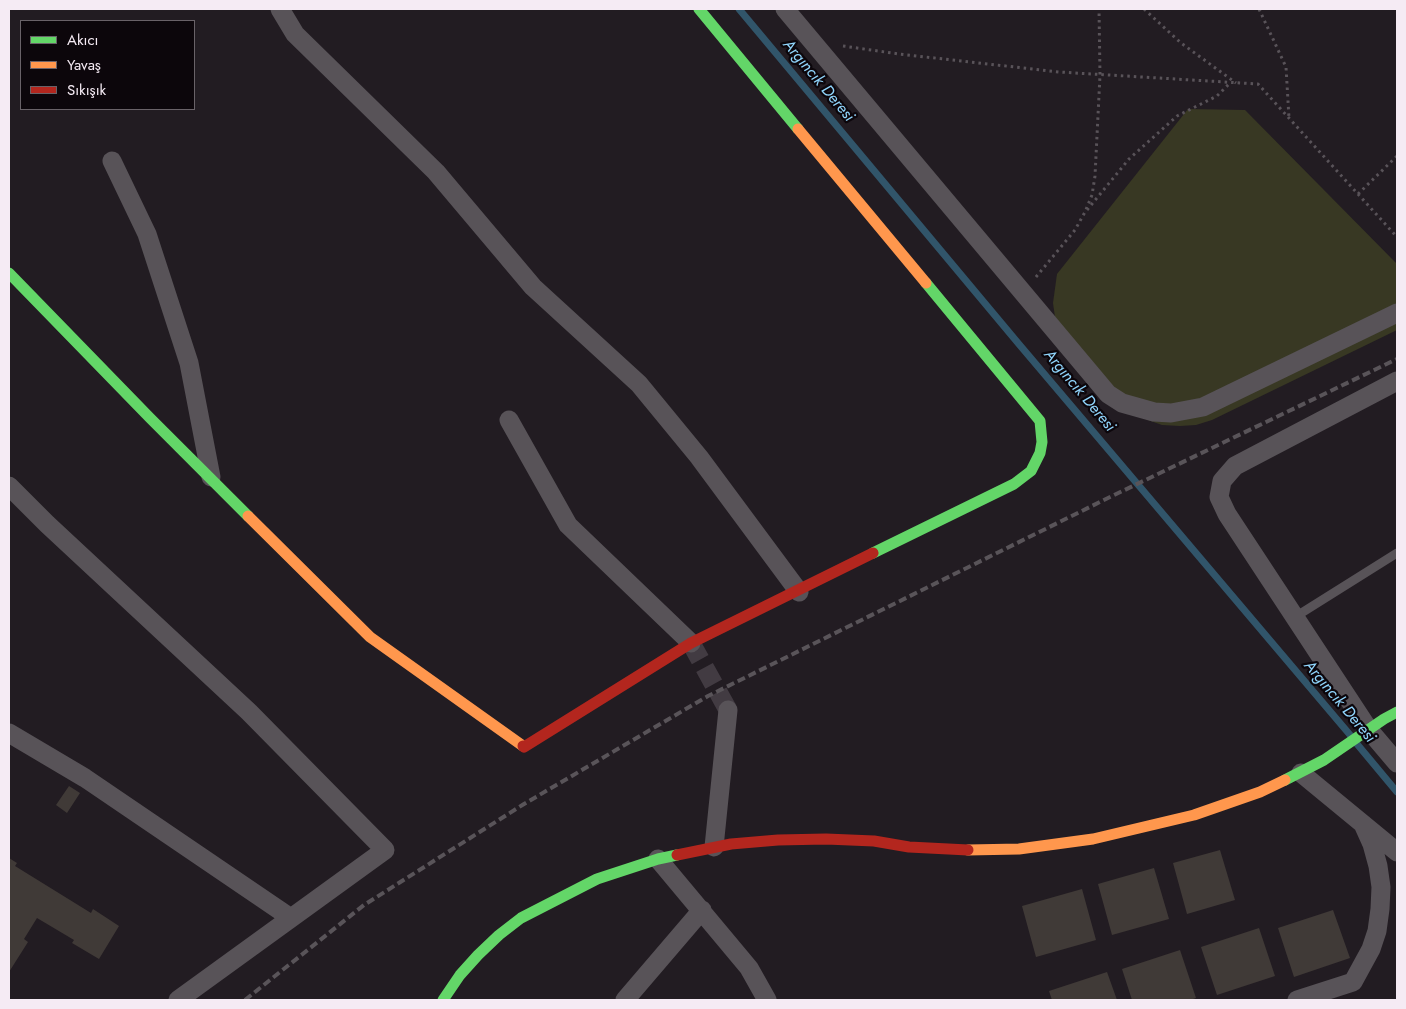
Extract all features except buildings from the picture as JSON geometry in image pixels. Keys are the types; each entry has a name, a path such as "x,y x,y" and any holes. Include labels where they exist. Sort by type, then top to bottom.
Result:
{"street":[{"path":"280,9 295,34 436,172 533,286 639,384 699,457 799,592"},
{"path":"9,273 210,478 370,637 524,747 691,643 799,592 1014,484 1031,471 1037,462 1042,442 1040,421 699,9"},
{"path":"785,9 1108,394 1122,402 1154,412 1171,413 1203,407 1397,313"},
{"path":"112,161 147,234 189,363 210,478"},
{"path":"1397,381 1234,466 1222,481 1219,497 1227,514 1295,617 1365,732 1397,763"},
{"path":"509,420 568,525 691,643"},
{"path":"9,486 47,524 249,712 385,850 178,1000"},
{"path":"714,847 728,710"},
{"path":"443,1000 460,975 478,955 499,935 522,918 597,879 658,859 714,847 778,840 874,841 909,847 954,850 1019,849 1093,838 1194,815 1260,792 1324,760 1397,712"},
{"path":"9,733 85,778 291,918"},
{"path":"1301,773 1397,852"},
{"path":"1309,999 1353,982 1371,949 1377,931 1381,887 1374,852 1364,824"},
{"path":"658,859 749,968 767,1000"},
{"path":"625,1000 702,910"}],"lane":[{"path":"1295,617 1397,553"}],"path":[{"path":"1022,292 1063,247 1075,230 1092,195 1095,176 1100,75 1099,9"},
{"path":"1144,9 1180,43 1237,83"},
{"path":"1260,9 1286,67 1290,119"},
{"path":"812,41 958,62 1100,75 1258,84 1397,237"},
{"path":"1085,212 1129,159 1176,116 1217,96 1231,83"},
{"path":"1358,194 1397,156"}],"green space":[{"path":"1188,109 1245,110 1397,264 1397,330 1212,420 1196,425 1180,426 1162,425 1145,419 1129,410 1055,317 1053,303 1057,274"}],"waterway":[{"name":"Argıncık Deresi","path":"739,9 1018,343 1351,736"},
{"name":"Argıncık Deresi","path":"1357,744 1397,792"}],"tunnel":[{"path":"691,643 728,710"}],"railway":[{"path":"245,1000 364,905 524,804 708,696 1108,498 1397,359"}],"traffic: fast":[{"path":"699,9 798,129"},
{"path":"9,273 248,516"},
{"path":"873,553 1014,484 1031,471 1040,453 1042,442 1040,421 926,283"},
{"path":"1285,780 1324,760 1397,712"},
{"path":"443,1000 460,975 478,955 521,918 597,879 658,859 677,855"}],"traffic: slow":[{"path":"798,129 926,283"},
{"path":"248,516 370,637 523,746"},
{"path":"968,850 1019,849 1093,839 1194,815 1260,792 1285,780"}],"traffic: jam":[{"path":"523,746 691,643 873,553"},
{"path":"677,855 731,844 778,840 826,839 874,841 909,847 968,850"}]}
